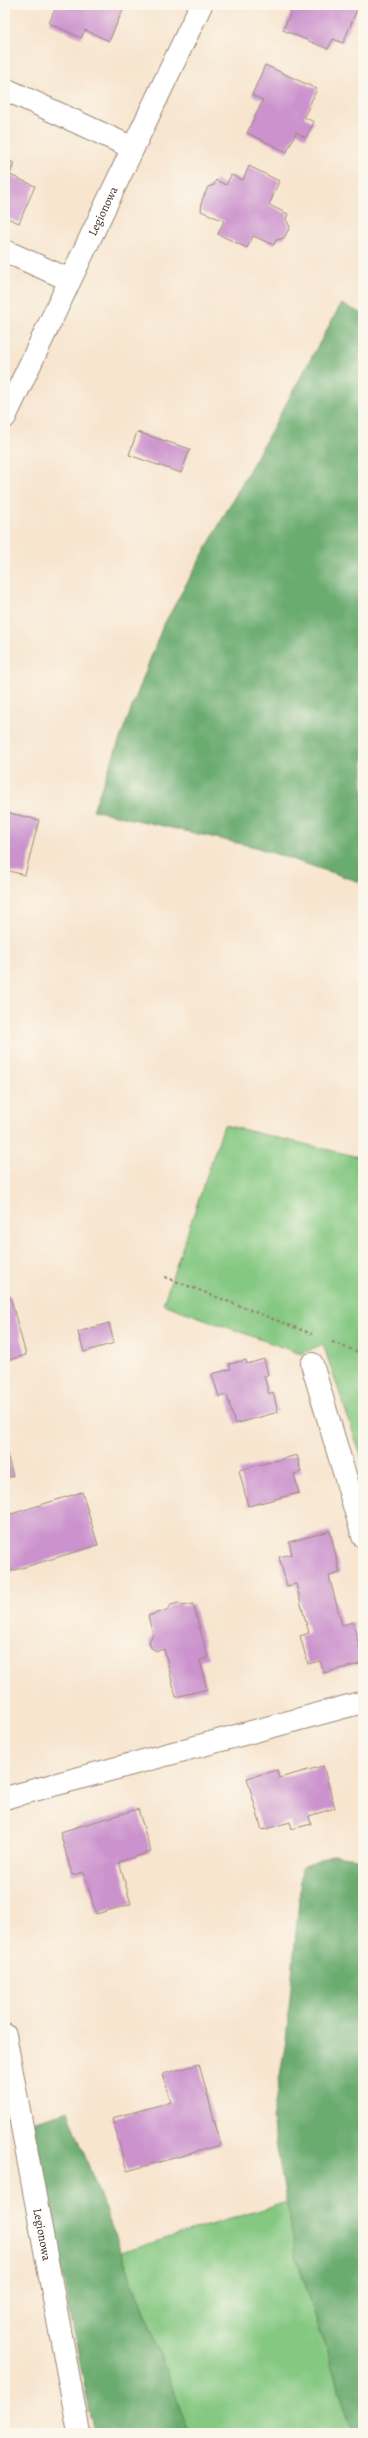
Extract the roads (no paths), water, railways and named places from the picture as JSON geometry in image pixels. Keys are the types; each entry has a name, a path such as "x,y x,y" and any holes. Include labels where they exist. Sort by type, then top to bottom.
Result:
{"street":[{"name":"Legionowa","path":"5,417 201,5"},
{"path":"5,90 133,148"},
{"path":"5,251 70,280"},
{"path":"312,1364 363,1536"},
{"path":"5,1798 363,1702"},
{"name":"Legionowa","path":"5,2035 79,2433"}]}
